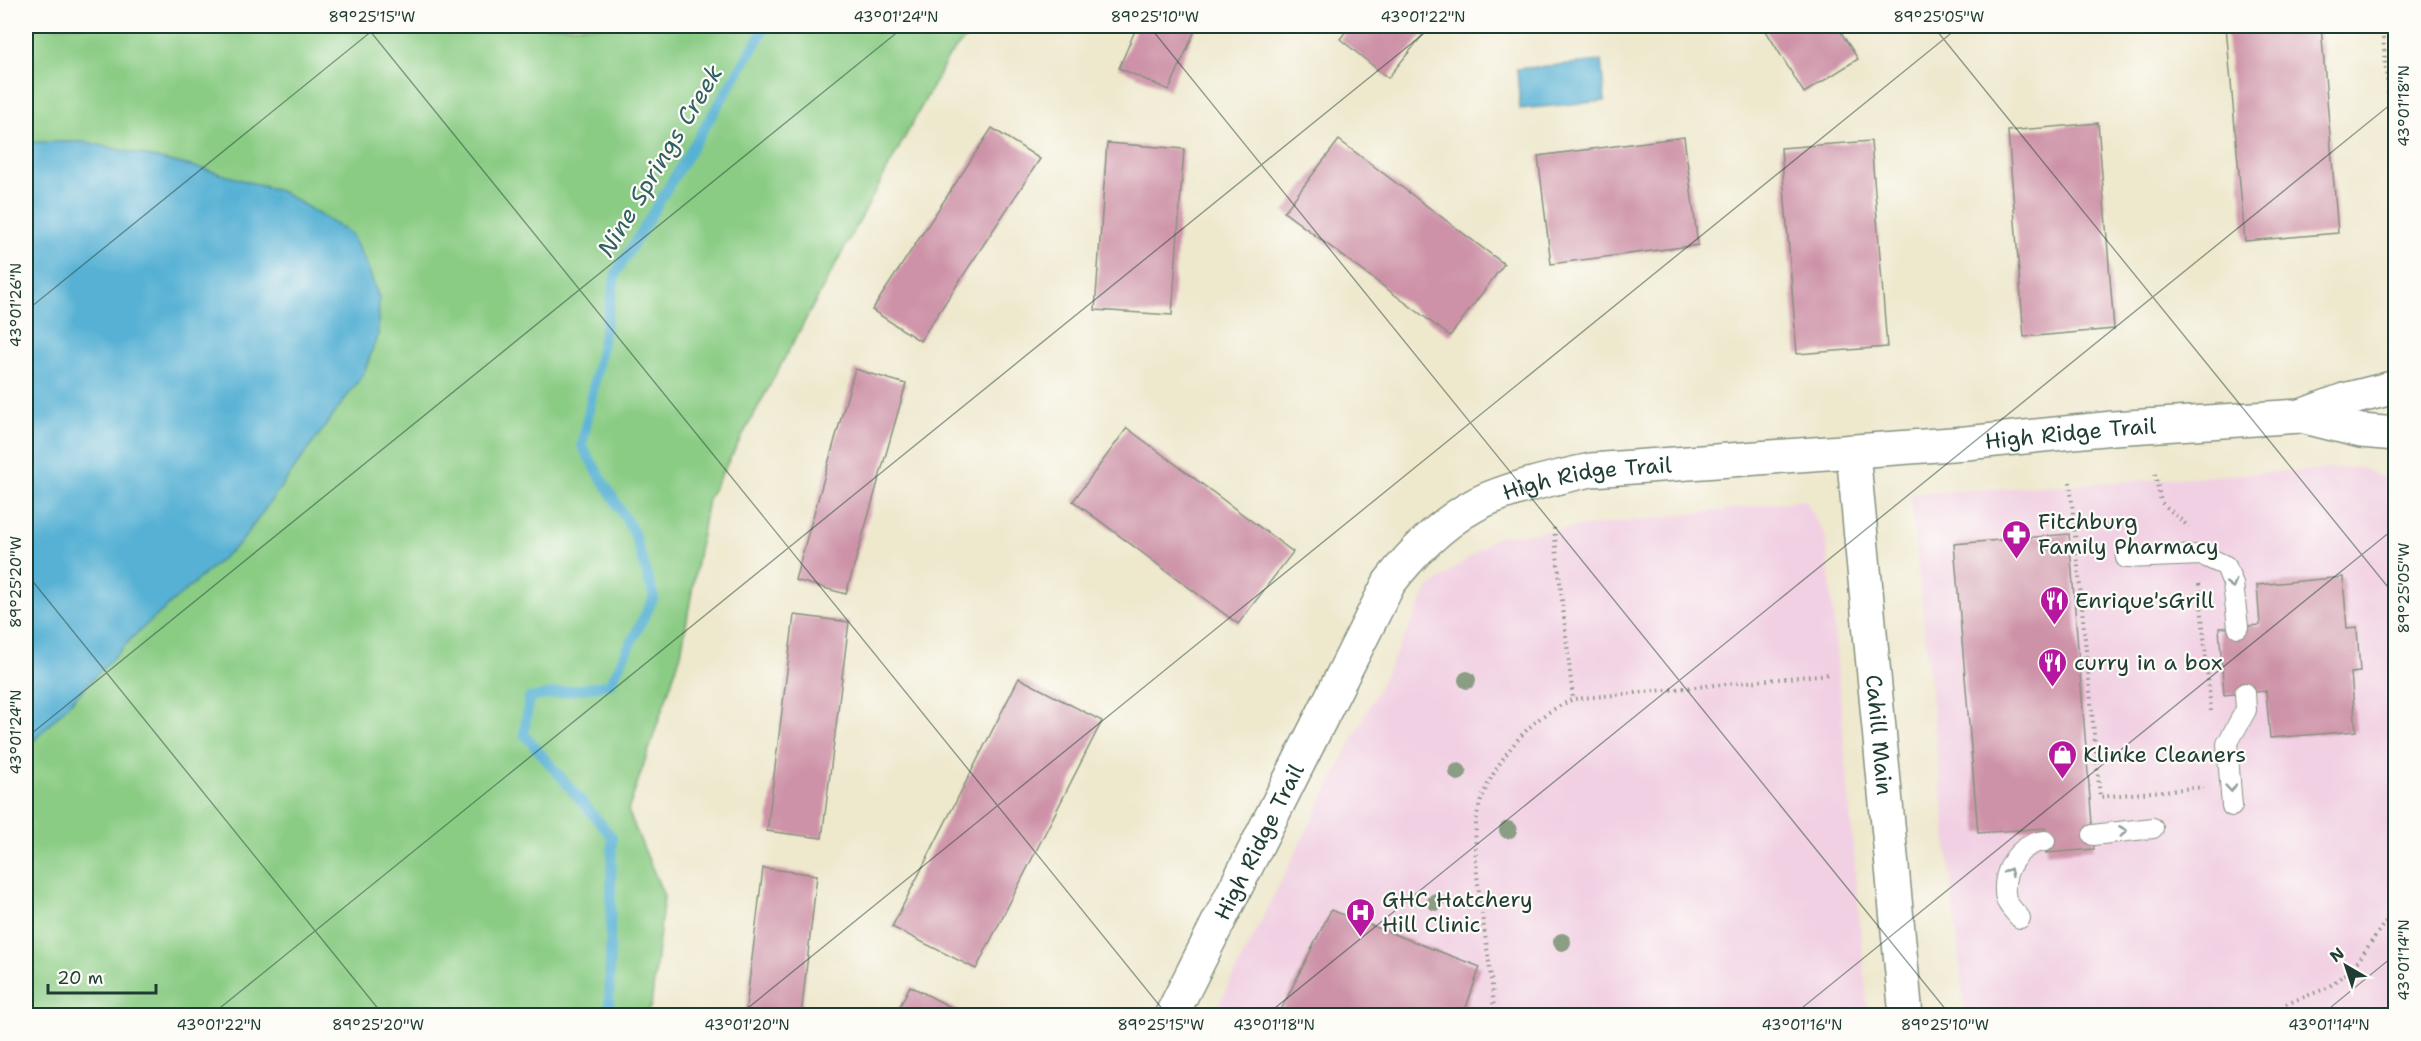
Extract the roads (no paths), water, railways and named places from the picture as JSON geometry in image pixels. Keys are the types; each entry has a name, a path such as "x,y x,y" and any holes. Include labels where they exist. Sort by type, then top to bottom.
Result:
{"street":[{"name":"High Ridge Trail","path":"1171,1016 1389,583 1404,564 1439,530 1475,504 1548,480 1591,470 1853,452 2113,428 2301,416 2344,400 2396,387"},
{"name":"High Ridge Trail","path":"2301,416 2361,431 2396,434"},
{"name":"Cahill Main","path":"1853,452 1906,1016"}],"lane":[{"path":"2126,558 2202,555 2226,566 2233,584 2238,627"},
{"path":"2232,806 2227,744 2246,710 2245,693"},
{"path":"2093,835 2154,828"},
{"path":"2020,918 2006,902 2004,877 2020,851 2046,841"}],"water":[{"path":"1601,61 1605,101 1520,109 1517,69"},
{"path":"26,142 86,142 204,169 283,192 351,234 366,263 379,298 378,334 364,373 241,542 136,634 26,749"}],"waterway":[{"name":"Nine Springs Creek","path":"600,1016 609,1010 612,837 524,734 529,698 610,684 654,597 634,533 582,446 616,273 766,26"}],"place":[{"name":"Fitchburg Family Pharmacy","path":"2017,560"},
{"name":"Enrique'sGrill","path":"2054,626"},
{"name":"curry in a box","path":"2053,688"},
{"name":"Klinke Cleaners","path":"2062,780"},
{"name":"GHC Hatchery Hill Clinic","path":"1361,938"}]}
